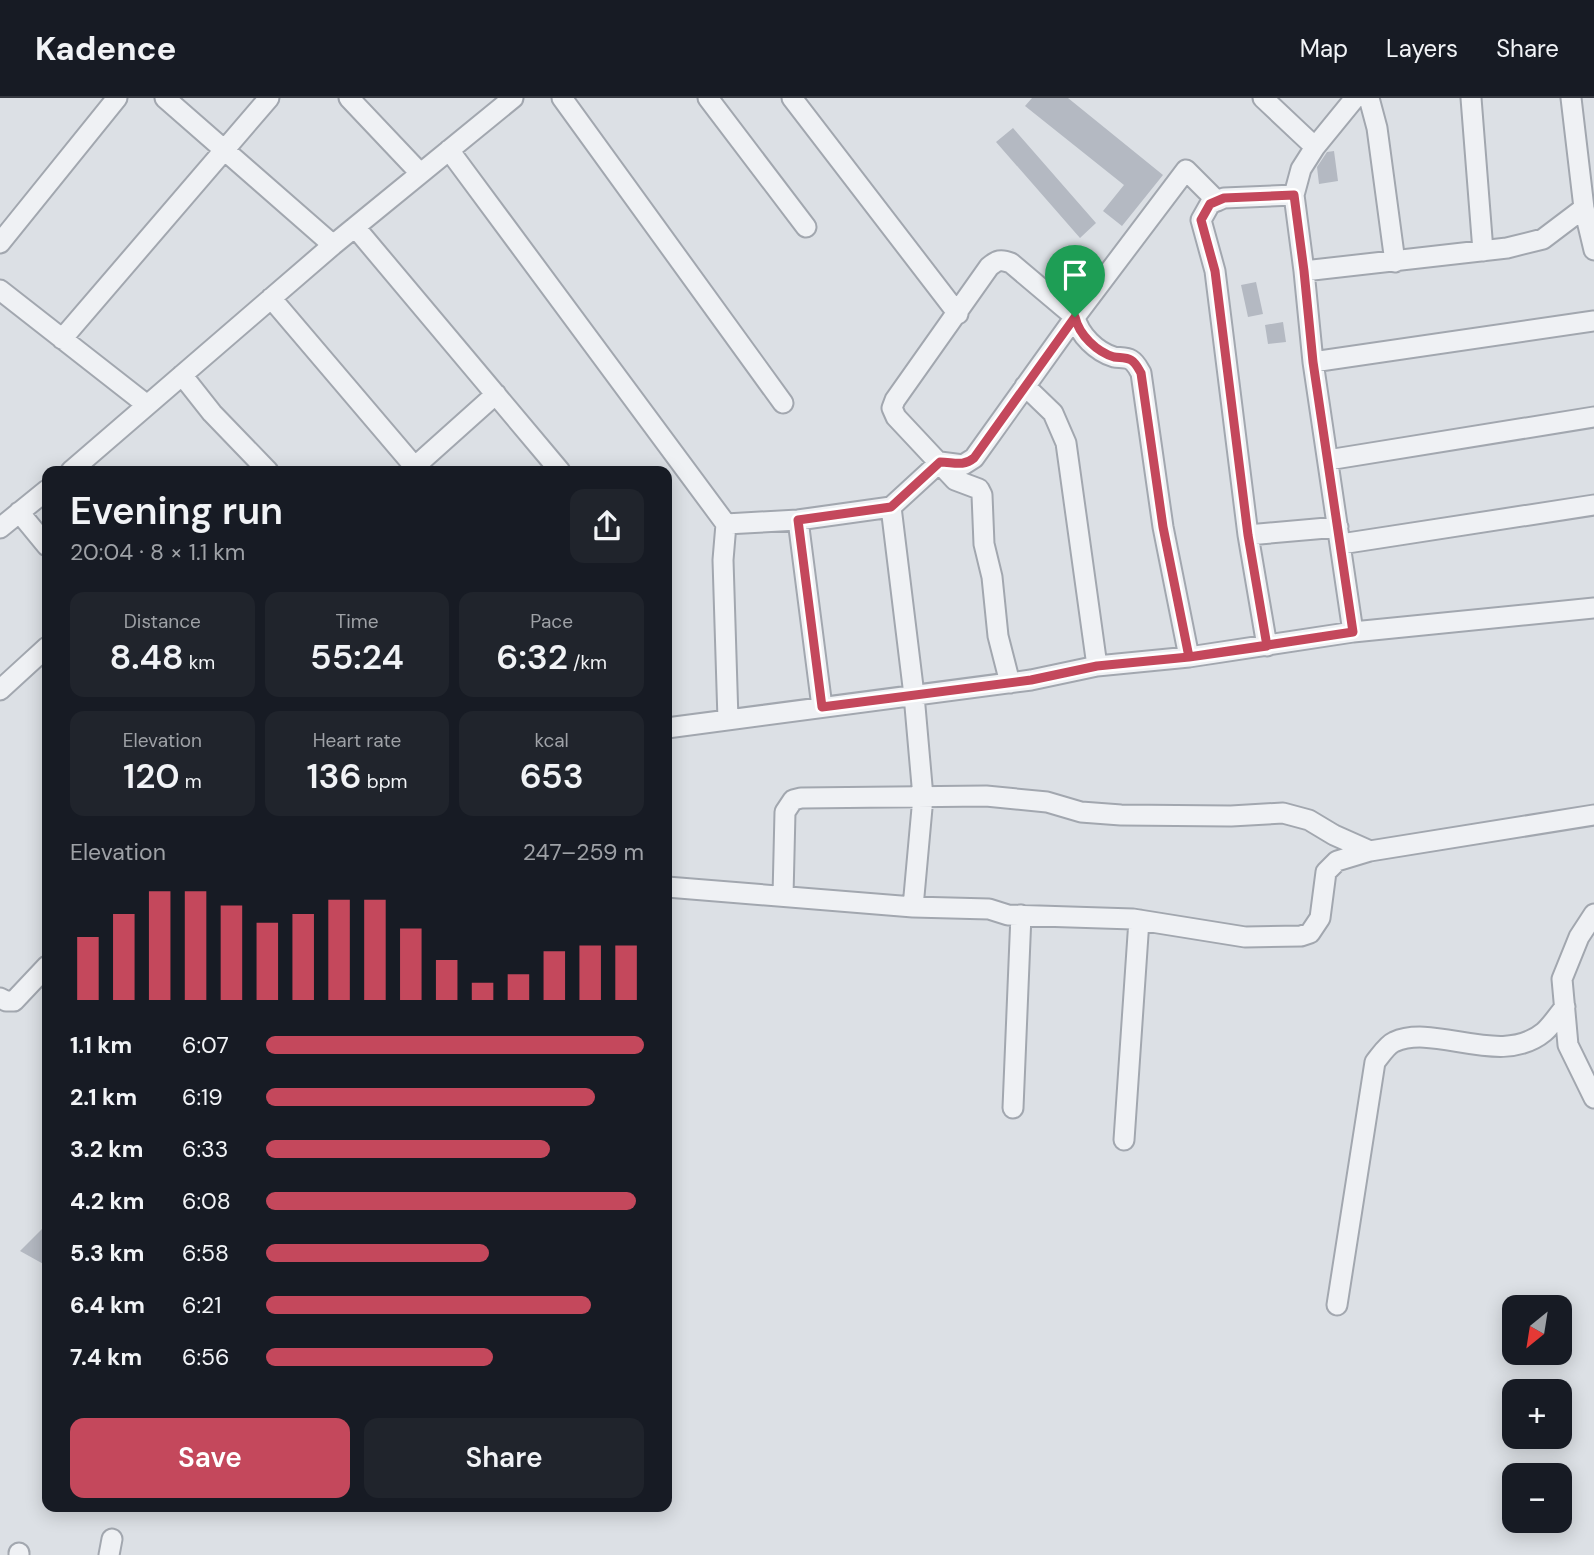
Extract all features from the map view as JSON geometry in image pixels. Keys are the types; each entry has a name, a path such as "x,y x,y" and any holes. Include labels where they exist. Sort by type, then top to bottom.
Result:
{"street":[{"path":"0,243 117,98"},
{"path":"165,98 332,245"},
{"path":"62,339 269,98"},
{"path":"349,98 420,173"},
{"path":"562,98 783,403"},
{"path":"708,98 806,227"},
{"path":"792,98 958,314"},
{"path":"1263,98 1315,147"},
{"path":"1353,632 1313,362 1294,195 1301,169 1315,147 1355,98"},
{"path":"1369,98 1377,128 1395,262"},
{"path":"1471,98 1483,251"},
{"path":"1571,98 1584,208 1592,228 1594,250"},
{"path":"77,466 332,245 449,150 505,100"},
{"path":"449,150 726,524 723,560 728,720"},
{"path":"726,524 798,520 891,507 940,462 963,465 974,458 1075,317 1186,170 1217,201"},
{"path":"1267,646 1248,535 1215,271 1201,220 1210,204 1224,198 1294,195"},
{"path":"1304,271 1483,251 1543,239 1584,208"},
{"path":"355,227 556,466"},
{"path":"1010,683 998,636 992,577 984,544 982,495 979,489 955,480 897,417 892,408 989,267 996,261 1012,263 1075,317 1077,327 1083,335 1105,353 1129,359 1141,373 1163,527 1189,657"},
{"path":"0,290 146,405"},
{"path":"271,298 410,466"},
{"path":"1313,362 1594,321"},
{"path":"182,376 256,466"},
{"path":"1025,386 1053,413 1066,443 1097,666"},
{"path":"415,466 496,394"},
{"path":"1328,460 1594,417"},
{"path":"0,528 42,494"},
{"path":"1248,535 1340,536 1594,505"},
{"path":"891,507 914,695 923,797 914,907"},
{"path":"19,512 42,540"},
{"path":"798,520 822,707"},
{"path":"672,727 1010,683 1097,666 1189,657 1353,632 1594,608"},
{"path":"0,690 42,652"},
{"path":"783,896 785,811 793,800 998,797 1047,802 1082,812 1121,815 1231,816 1283,813 1309,820 1370,851"},
{"path":"672,887 914,907 989,909 1009,915 1139,920 1245,937 1301,936 1310,933 1320,918 1326,872 1337,861 1370,851 1594,815"},
{"path":"1594,914 1579,937 1562,979 1568,1045 1594,1098"},
{"path":"1013,1108 1021,915"},
{"path":"1124,1140 1139,920"},
{"path":"0,998 13,1001 42,971"},
{"path":"1337,1305 1375,1062 1392,1042 1415,1038 1488,1046 1519,1045 1543,1033 1565,1007"}],"building":[{"path":"1032,98 1068,98 1163,175 1122,226 1103,211 1124,185 1025,106"},
{"path":"1013,128 1096,223 1080,238 996,142"},
{"path":"1334,151 1338,181 1319,184 1317,167 1327,152"},
{"path":"1256,282 1263,314 1248,317 1241,285"},
{"path":"1283,322 1286,342 1268,344 1265,325"},
{"path":"42,1229 42,1263 20,1251"}],"route":[{"path":"1075,317 969,462 963,465 940,462 891,507 798,520 822,707 1031,680 1097,666 1189,657 1267,646 1353,632 1313,362 1294,195 1224,198 1210,204 1201,220 1215,271 1248,535 1267,646 1189,657 1163,527 1141,373 1129,359 1116,358 1105,353 1083,335 1077,327 1075,317"}]}
